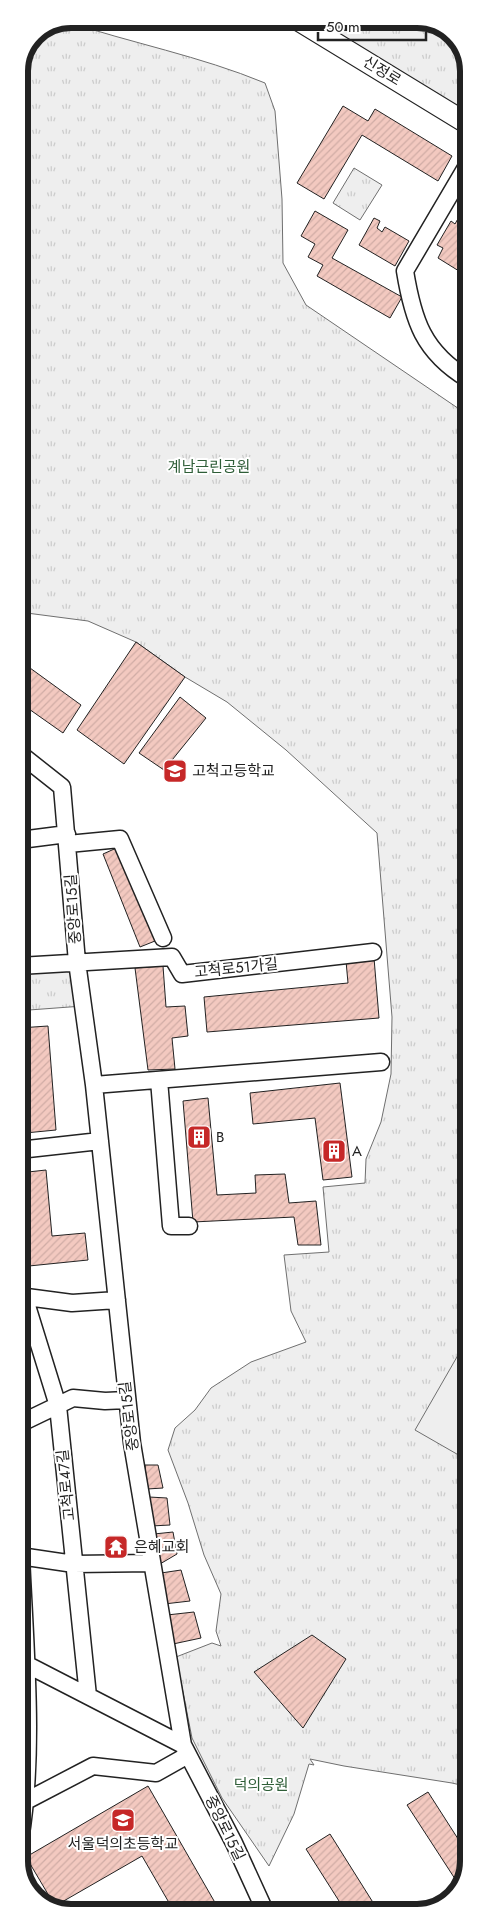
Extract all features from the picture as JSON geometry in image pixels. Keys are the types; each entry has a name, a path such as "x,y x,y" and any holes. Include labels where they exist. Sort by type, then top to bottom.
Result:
{"main road":[{"name":"신정로","path":"311,28 460,119"}],"street":[{"path":"460,177 405,270 410,299 426,342 449,367 460,374"},
{"name":"중앙로15길","path":"28,760 62,787 68,839 77,962 94,1085 132,1443 186,1750 234,1843 262,1904"},
{"path":"28,838 120,839 163,938"},
{"name":"고척로51가길","path":"28,965 172,957 182,974 373,952"},
{"path":"94,1085 381,1062"},
{"path":"159,1080 171,1226 189,1226"},
{"path":"28,1149 100,1141"},
{"path":"28,1297 72,1303 117,1300"},
{"name":"고척로47길","path":"28,1314 58,1406 88,1696"},
{"path":"28,1420 73,1398 105,1401 127,1400"},
{"path":"28,1557 74,1564 152,1563"},
{"path":"28,1666 186,1750 156,1773 93,1766 28,1800"}],"green space":[{"name":"계남근린공원","path":"62,28 87,28 191,57 265,83 275,111 282,199 283,263 306,305 460,410 460,1785 310,1759 314,1765 309,1764 294,1814 269,1866 222,1798 192,1738 176,1657 212,1643 221,1646 216,1631 221,1594 204,1555 188,1503 168,1450 175,1428 195,1410 211,1388 251,1362 306,1342 291,1311 284,1255 329,1252 323,1187 365,1183 366,1159 381,1122 391,1074 392,1017 377,833 286,750 227,702 185,677 136,642 88,621 28,613 28,62 40,40"},
{"path":"311,28 426,28 439,33 452,44 460,62 460,119"},
{"path":"354,168 382,185 360,220 333,203"},
{"path":"77,962 83,1006 29,1010 28,965"},
{"path":"460,1352 460,1456 415,1430"}],"building":[{"path":"343,106 368,121 375,109 452,156 438,181 362,135 324,199 297,183"},
{"path":"315,211 348,230 332,258 402,297 390,318 317,276 323,265 308,257 315,244 301,236"},
{"path":"460,215 460,272 438,258 443,248 437,245 451,221 455,224"},
{"path":"374,218 380,221 377,228 382,232 385,227 409,241 395,266 359,245"},
{"path":"136,642 185,677 124,764 77,730"},
{"path":"28,667 81,705 63,733 28,708"},
{"path":"180,697 206,718 164,770 139,753"},
{"path":"121,846 160,939 140,947 103,854"},
{"path":"374,958 379,1018 207,1032 204,997 348,983 346,961"},
{"path":"163,966 166,1007 185,1006 188,1036 172,1038 175,1069 148,1070 135,968"},
{"path":"48,1026 56,1130 28,1133 28,1027"},
{"name":"A","path":"340,1083 352,1177 323,1180 315,1118 253,1124 250,1093"},
{"name":"B","path":"208,1098 217,1195 256,1193 255,1175 285,1174 289,1203 316,1201 321,1245 298,1245 294,1217 193,1222 183,1101"},
{"path":"46,1170 52,1236 85,1233 88,1260 28,1266 28,1172"},
{"path":"145,1465 158,1465 163,1488 147,1489"},
{"path":"149,1497 167,1498 170,1525 151,1526"},
{"path":"173,1532 177,1554 160,1564 154,1534"},
{"path":"181,1570 190,1601 164,1604 161,1573"},
{"path":"194,1612 201,1638 173,1644 167,1615"},
{"path":"312,1635 346,1659 303,1728 254,1672"},
{"path":"148,1786 216,1904 170,1904 142,1856 60,1903 51,1899 28,1860 28,1856"},
{"path":"428,1792 460,1842 460,1867 456,1880 407,1805"},
{"path":"330,1834 374,1904 341,1904 306,1849"}],"place":[{"name":"고척고등학교","path":"175,771"},
{"name":"B","path":"199,1137"},
{"name":"A","path":"334,1151"},
{"name":"은혜교회","path":"116,1547"},
{"name":"서울덕의초등학교","path":"123,1820"}],"park label":[{"name":"덕의공원","path":"261,1785"}]}
